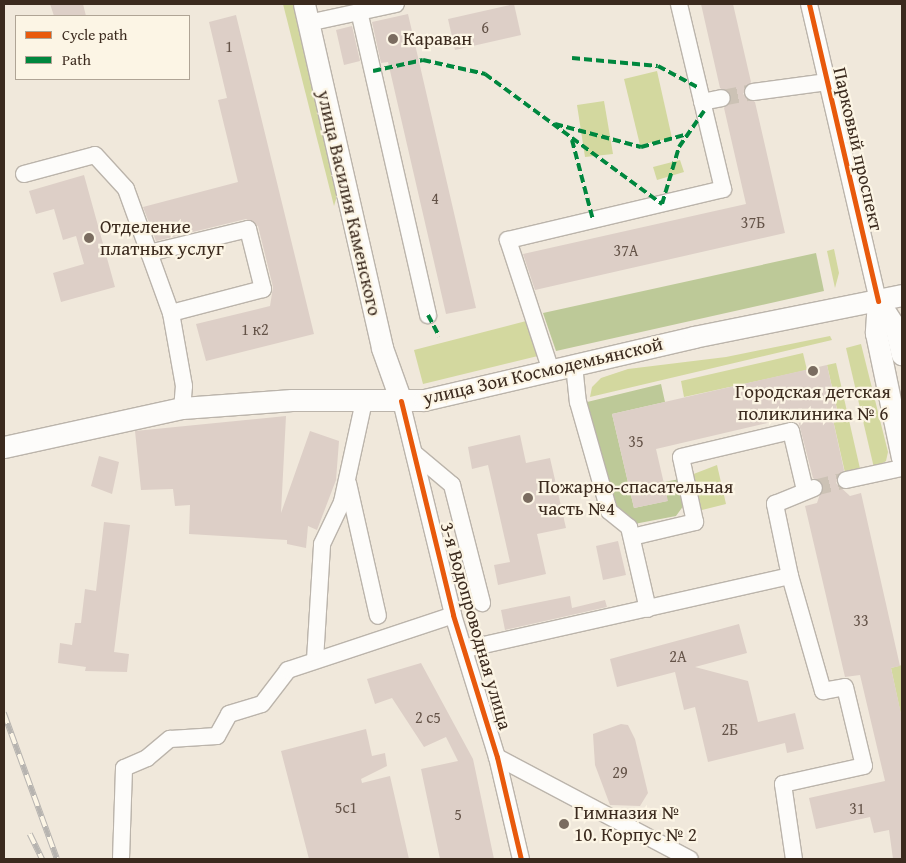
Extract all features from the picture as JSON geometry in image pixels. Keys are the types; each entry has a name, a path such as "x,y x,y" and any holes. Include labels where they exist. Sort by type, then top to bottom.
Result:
{"main road":[{"name":"улица Василия Каменского","path":"306,14 382,348 401,401"},
{"name":"улица Зои Космодемьянской","path":"4,447 182,408 252,401 401,401 433,398 574,365 902,295"},
{"name":"Парковый проспект","path":"878,301 896,329 902,354"},
{"name":"Парковый проспект","path":"878,301 876,333 902,457"}],"street":[{"path":"306,14 359,11 396,4"},
{"path":"551,371 508,240 723,189 679,4"},
{"name":"Парковый проспект","path":"809,4 878,301"},
{"path":"359,11 428,315"},
{"path":"753,92 827,82"},
{"path":"702,102 722,98"},
{"path":"24,174 95,155 126,189 171,313 184,386 182,408"},
{"path":"149,253 248,230 263,289 171,313"},
{"path":"574,365 578,402 609,511 629,527 648,609"},
{"path":"316,660 322,544 347,481 364,401"},
{"name":"3-я Водопроводная улица","path":"401,401 453,615 466,649 497,757 521,859"},
{"path":"632,538 695,522 681,457 791,430 809,489 775,504 790,576 823,691 845,687 864,766 783,784 794,859"},
{"path":"414,453 452,485 482,603"},
{"path":"846,480 902,468"},
{"path":"347,481 378,616"},
{"path":"466,649 790,576"},
{"path":"121,859 124,768 147,758 170,739 216,736 229,714 262,704 288,670 453,615"},
{"path":"497,757 690,859"}],"green space":[{"path":"283,4 298,4 337,196 334,206"},
{"path":"657,71 672,138 640,145 624,79"},
{"path":"604,101 613,154 585,157 577,105"},
{"path":"680,160 684,172 657,180 653,167"},
{"path":"834,249 839,273 835,288 827,251"},
{"path":"816,253 824,291 556,351 543,313"},
{"path":"530,320 542,355 423,384 414,350"},
{"path":"830,336 832,340 590,397 592,387 601,378 628,369 726,357"},
{"path":"861,344 888,452 886,461 874,468 846,348"},
{"path":"803,353 807,370 684,397 681,381"},
{"path":"836,363 861,473 846,477 831,411 837,409 827,365"},
{"path":"661,384 665,402 612,414 634,508 667,501 664,482 680,479 684,505 676,516 629,525 610,509 583,403"},
{"path":"717,465 726,504 698,511 691,475"},
{"path":"902,665 902,715 901,715 891,668"}],"building":[{"path":"50,4 83,4 86,15 54,15"},
{"path":"514,4 521,35 455,50 448,19"},
{"path":"701,4 733,4 751,82 743,94 755,102 785,233 535,290 523,254 746,204 724,108 732,96 720,88"},
{"path":"408,14 476,308 446,314 388,62 381,63 372,22"},
{"path":"236,15 314,334 206,361 196,324 270,306 273,287 258,226 246,219 156,241 143,207 238,182 218,100 227,98 209,22"},
{"path":"352,26 360,61 344,65 336,30"},
{"name":"Отделение платных услуг","path":"84,175 115,287 61,302 53,273 84,264 76,236 63,240 54,209 36,214 29,191"},
{"path":"827,365 837,410 831,411 844,470 836,483 850,496 861,493 900,666 891,668 902,718 902,859 893,859 889,830 874,833 870,817 816,829 809,798 885,781 860,675 845,677 805,506 817,503 823,485 813,478 797,416 656,449 668,501 634,508 612,414"},
{"path":"286,416 281,513 310,431 339,441 336,480 317,530 308,526 306,548 287,544 287,540 189,534 190,505 175,506 173,489 141,490 135,431"},
{"name":"Пожарно-спасательная часть №4","path":"520,435 526,463 550,458 566,528 537,534 546,574 498,585 494,565 510,562 488,465 472,469 468,447"},
{"path":"99,456 119,462 112,494 91,486"},
{"path":"104,522 130,525 114,652 129,654 127,672 85,671 86,667 58,663 60,643 72,645 75,623 81,623 85,589 96,591"},
{"path":"618,541 626,575 603,580 596,546"},
{"path":"570,596 572,608 605,600 607,607 505,630 501,610"},
{"path":"739,624 747,653 695,667 748,681 758,722 795,713 804,749 787,753 785,743 708,762 695,707 684,710 675,672 617,687 610,659"},
{"path":"421,663 473,759 494,859 440,859 421,769 458,761 446,737 424,747 392,698 375,704 367,679"},
{"path":"621,724 628,725 635,739 648,793 640,806 610,805 595,765 593,734"},
{"path":"366,729 372,756 385,753 387,766 361,779 362,783 390,776 409,859 309,859 281,751"}],"tunnel":[{"path":"722,98 753,92"},
{"path":"814,488 846,480"}],"railway":[{"path":"4,713 57,859"},
{"path":"30,834 42,859"}],"marked path":[{"path":"572,58 658,66 699,88"},
{"path":"373,71 423,60 485,74 662,204 679,147 704,111"},
{"path":"555,124 641,147 688,134"},
{"path":"572,140 593,220"},
{"path":"428,315 439,336"}],"cycle path":[{"path":"809,4 878,301"},
{"path":"401,401 453,615 497,757 521,859"}],"place":[{"name":"Караван","path":"393,39"},
{"name":"Отделение платных услуг","path":"89,238"},
{"name":"Городская детская поликлиника № 6","path":"813,371"},
{"name":"Пожарно-спасательная часть №4","path":"528,498"},
{"name":"Гимназия № 10. Корпус № 2","path":"564,824"}]}
